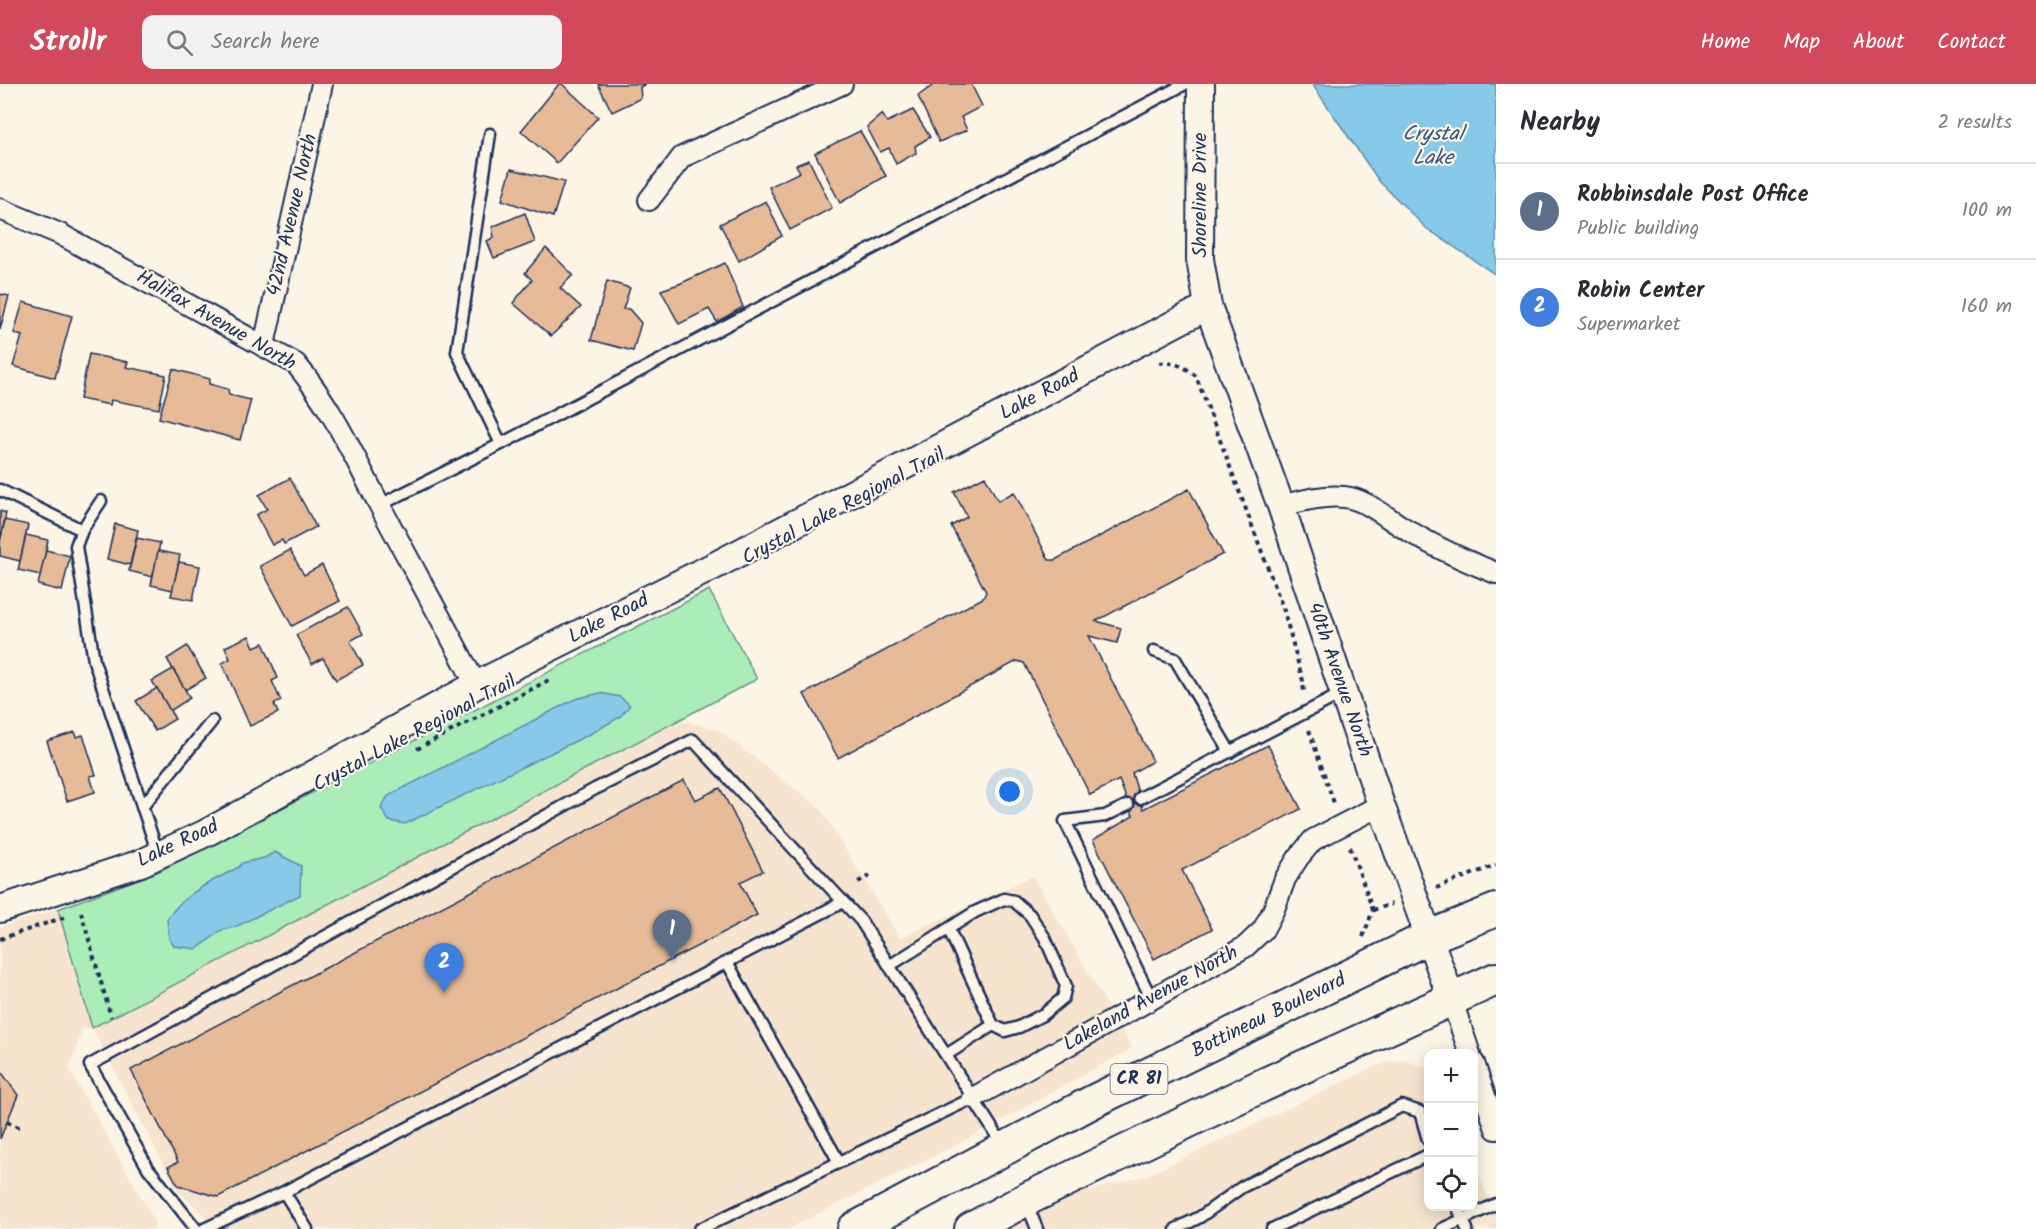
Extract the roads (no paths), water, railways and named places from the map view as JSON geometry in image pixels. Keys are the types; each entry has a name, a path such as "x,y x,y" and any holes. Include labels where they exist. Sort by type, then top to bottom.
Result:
{"main road":[{"name":"Bottineau Boulevard","path":"854,1229 1092,1102 1429,937 1496,910"},
{"path":"971,1229 1025,1200 1261,1086 1496,979"}],"street":[{"name":"42nd Avenue North","path":"264,345 322,84"},
{"path":"649,200 682,157 842,84"},
{"name":"Shoreline Drive","path":"1202,84 1200,259 1208,306"},
{"name":"Halifax Avenue North","path":"0,209 60,234 297,364 337,421 476,685"},
{"name":"40th Avenue North","path":"1208,306 1281,506 1381,805 1469,1049"},
{"name":"Lake Road","path":"0,909 141,863 206,833 476,685 718,564 1208,306"},
{"path":"1281,506 1322,497 1346,497 1363,503 1410,532 1465,560 1496,573"},
{"name":"Lakeland Avenue North","path":"973,1098 1245,947 1263,930 1285,879 1313,840 1381,805"},
{"path":"1478,1077 1496,1129"}],"lane":[{"path":"380,505 501,444 1185,84"},
{"path":"490,134 457,352 501,444"},
{"path":"0,490 82,530"},
{"path":"101,501 82,530 76,546 94,661 158,855"},
{"path":"1154,651 1175,659 1230,752"},
{"path":"1140,798 1343,693"},
{"path":"142,807 212,721"},
{"path":"196,1229 148,1168 90,1065 595,789 693,740 861,921 1006,1149"},
{"path":"1128,804 1106,816 1065,821 1152,998"},
{"path":"889,966 975,912 1004,899 1014,901 1030,915 1045,938 1066,986 1063,998 1044,1014 1019,1027 1005,1031 993,1025 949,930"},
{"path":"204,1229 284,1192 843,902"},
{"path":"727,962 839,1162"},
{"path":"946,1055 993,1025"},
{"path":"700,1229 973,1098"},
{"path":"1176,1229 1200,1217 1242,1186 1402,1106 1420,1112 1424,1126"},
{"path":"1272,1229 1424,1157"},
{"path":"284,1192 307,1229"},
{"path":"1025,1200 1037,1229"},
{"path":"1442,1229 1465,1224 1496,1204"},
{"path":"1196,1229 1200,1217"}],"water":[{"name":"Crystal Lake","path":"1312,84 1496,84 1496,275 1426,228 1379,181"},
{"path":"600,693 620,697 630,705 620,717 590,734 405,824 389,821 381,808 388,796 575,699"},
{"path":"275,852 301,866 300,895 235,927 222,930 197,949 174,946 169,939 167,919 182,902 199,888 239,867 242,863 264,858"}],"place":[{"name":"Robbinsdale Post Office","path":"672,960"},
{"name":"Robin Center","path":"444,993"}]}
